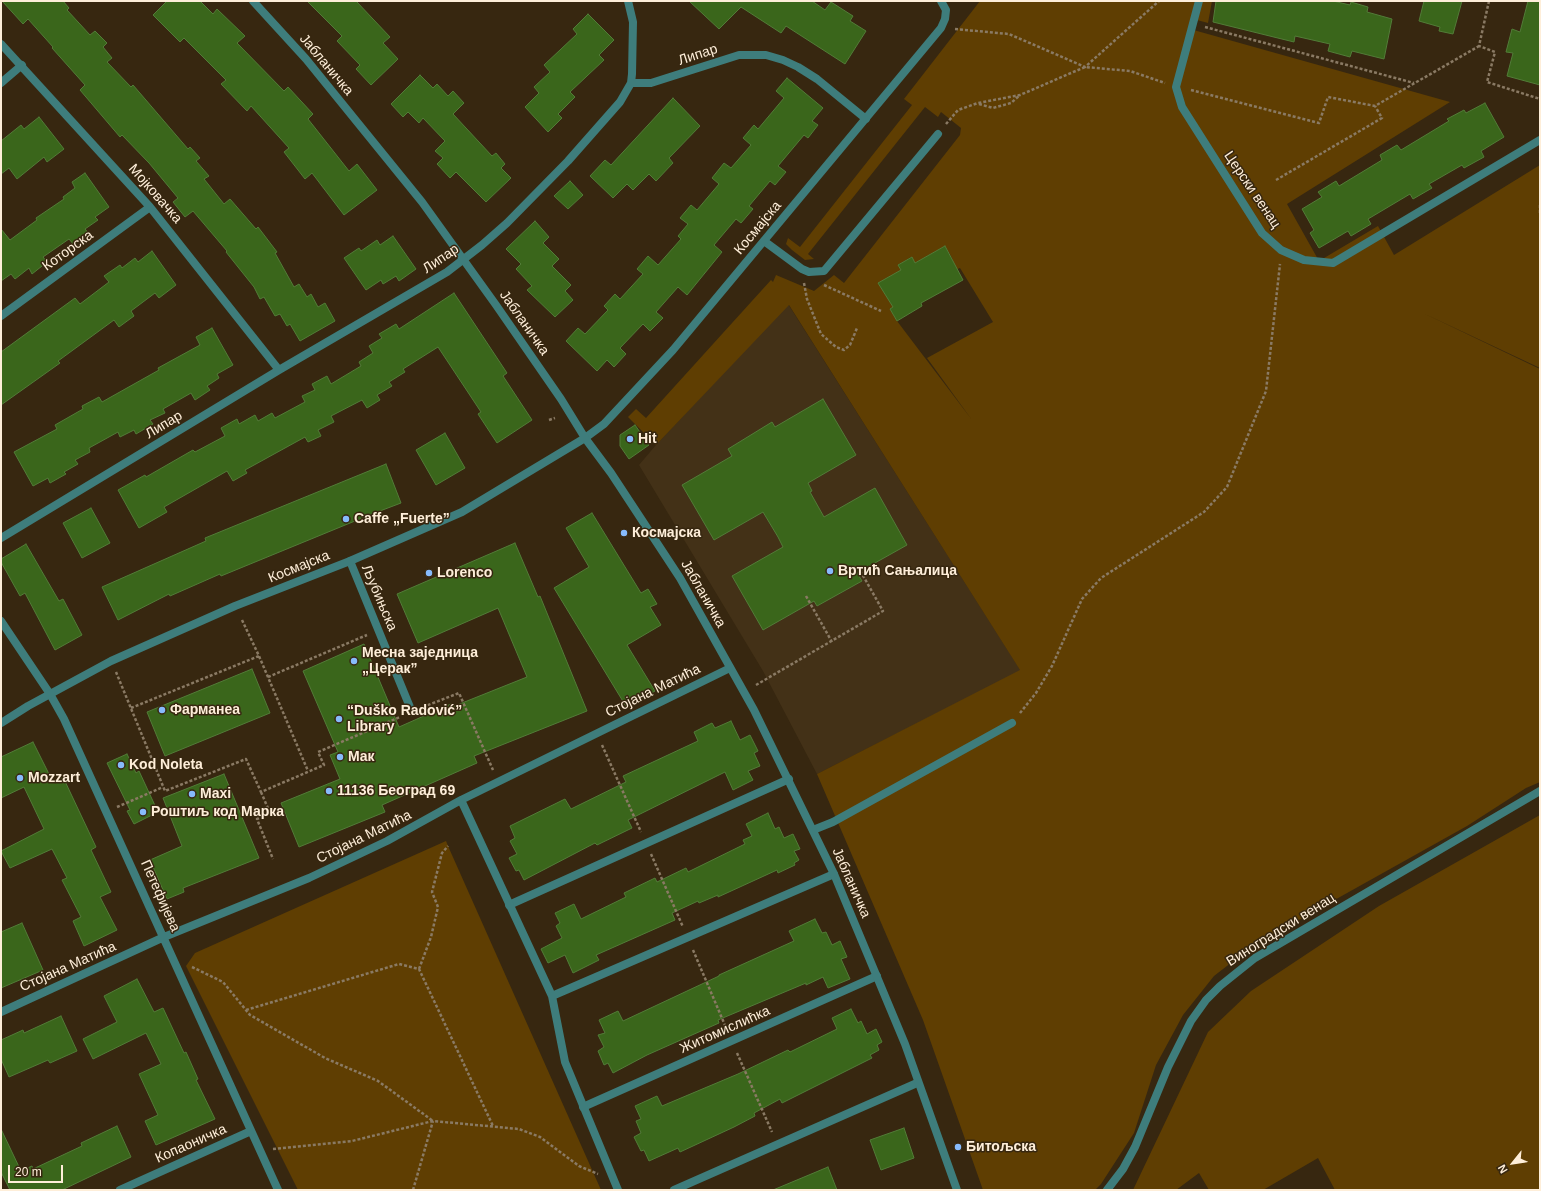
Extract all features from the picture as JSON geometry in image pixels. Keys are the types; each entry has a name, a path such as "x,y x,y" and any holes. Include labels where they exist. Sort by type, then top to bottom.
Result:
{"street":[{"name":"Јабланичка","path":"253,1 306,59 422,202 568,410 585,438 646,524 680,578 789,779 834,874 909,1055 917,1083 957,1190"},
{"path":"628,1 633,22 631,83"},
{"name":"Космајска","path":"1,723 50,694 111,661 235,606 350,561 462,512 585,438 604,424 673,350 940,28 945,19 946,10 942,1"},
{"path":"1176,86 1199,1"},
{"name":"Мојковачка","path":"1,44 22,65 150,207 279,370"},
{"name":"Липар","path":"1,538 279,370 447,272 464,260 507,223 568,161 620,102 631,83 651,83 739,55 766,55 783,60 798,67 817,79 866,119"},
{"path":"1,83 22,65"},
{"name":"Церски венац","path":"1176,86 1182,107 1262,233 1281,250 1304,260 1333,263 1540,140"},
{"path":"764,241 805,271 817,273 824,271 938,134"},
{"name":"Которска","path":"1,316 150,207"},
{"name":"Љубињска","path":"350,561 412,712"},
{"name":"Петефијева","path":"1,621 50,694 64,719 278,1190"},
{"name":"Стојана Матића","path":"1,1012 164,938 309,878 417,826 460,800 730,668"},
{"path":"813,830 834,822 1012,723"},
{"path":"509,905 789,779"},
{"name":"Виноградски венац","path":"1107,1190 1123,1169 1135,1147 1168,1067 1191,1021 1206,1000 1220,986 1255,958 1540,791"},
{"path":"460,800 552,996 565,1062 618,1190"},
{"path":"552,996 834,874"},
{"name":"Житомислићка","path":"583,1106 877,976"},
{"path":"674,1190 917,1083"},
{"name":"Копаоничка","path":"120,1190 251,1131"}],"path":[{"path":"938,134 958,110 1020,95 1085,67 1158,1"},
{"path":"954,29 1009,34 1085,67 1130,71 1176,86 1319,123 1328,97 1375,106 1478,46 1489,1"},
{"path":"1193,24 1414,83"},
{"path":"1478,46 1495,52 1487,82 1540,99"},
{"path":"978,104 993,108 1011,103 1020,95"},
{"path":"1276,180 1382,118 1375,106"},
{"path":"1540,205 1540,214"},
{"path":"1012,723 1036,693 1052,666 1082,598 1101,578 1204,512 1227,487 1266,391 1281,250"},
{"path":"805,271 804,283 807,299 821,334 836,347 844,350 850,345 857,328"},
{"path":"835,290 881,311"},
{"path":"550,420 555,418"},
{"path":"756,684 884,611 857,565"},
{"path":"806,596 832,642"},
{"path":"242,620 260,656 308,772"},
{"path":"268,677 367,635"},
{"path":"131,708 260,656"},
{"path":"111,661 165,792 246,759 270,813 257,819 273,859"},
{"path":"260,792 324,765 318,752 459,693 498,782"},
{"path":"107,811 163,787"},
{"path":"448,846 442,853 432,892 438,908 431,937 419,969 493,1126"},
{"path":"174,959 223,982 250,1015 325,1058 378,1081 433,1121"},
{"path":"246,1010 398,964 419,969"},
{"path":"413,1190 433,1121"},
{"path":"260,1150 352,1141 433,1121 493,1126 519,1129 540,1137 579,1166 615,1181"}],"shaded area":[{"path":"980,1 1197,1 1190,29 1450,102 1287,204 1319,261 1378,226 1394,255 1540,165 1540,368 1423,313 1540,369 1540,782 1526,788 1467,826 1254,945 1214,976 1183,1015 1156,1065 1134,1133 1101,1184 1095,1190 983,1190 923,1020 817,774 1020,670 789,305 656,445 628,417 636,409 646,418 771,280 773,282 776,275 814,291 834,275 844,283 960,135 961,128 941,112 938,117 925,107 808,254 814,259 805,260 786,244 788,238 800,247 912,105 904,99","holes":["945,246 952,258 955,270 960,268 993,322 927,358 972,420 897,321 890,309 893,307 879,283 901,270 898,265 911,257 915,263"]},
{"path":"1202,1 1212,1 1208,23 1197,20"},
{"name":"Вртић Сањалица","path":"788,304 1021,671 817,774 763,671 639,465"},
{"path":"1540,815 1540,1190 1335,1190 1318,1158 1263,1190 1209,1190 1199,1173 1176,1190 1133,1190 1208,1032 1251,991 1379,906"},
{"path":"446,841 601,1190 298,1190 186,966 195,953"}],"building":[{"path":"2,1 63,1 69,8 67,10 90,35 95,31 107,43 103,47 112,58 107,62 131,87 133,85 188,149 190,147 200,158 196,161 209,176 204,179 224,204 230,199 256,229 258,227 277,252 275,253 294,287 299,284 307,297 311,294 318,307 325,303 335,321 300,341 290,324 287,326 280,314 275,316 264,297 260,299 254,287 226,252 227,251 193,211 185,217 173,202 178,198 149,163 122,135 120,137 80,90 85,85 52,48 53,47 28,19 23,24"},
{"path":"167,1 200,1 213,14 217,9 245,36 237,43 284,91 288,87 313,114 308,119 349,171 357,164 377,190 344,215 312,173 305,179 284,152 289,148 251,106 247,111 221,84 226,80 184,38 180,42 153,15"},
{"path":"307,1 356,1 390,37 383,43 398,59 371,85 356,69 360,65 337,41 342,36"},
{"path":"689,1 812,1 825,10 831,2 853,16 850,21 866,31 845,64 786,26 781,33 741,7 719,29"},
{"path":"1216,1 1333,1 1350,5 1351,2 1368,7 1367,12 1392,19 1384,59 1352,51 1350,57 1328,51 1330,44 1295,36 1294,42 1213,22"},
{"path":"1424,1 1462,1 1453,34 1439,31 1440,27 1419,21"},
{"path":"1528,1 1540,1 1540,85 1507,76 1513,53 1506,52 1512,29 1520,32"},
{"path":"588,14 614,40 599,55 604,60 570,92 575,97 558,114 562,118 548,132 525,107 539,93 534,87 550,72 544,65 577,34 573,29"},
{"path":"420,75 433,88 437,84 448,96 453,91 464,103 453,114 492,156 496,153 505,164 501,168 511,178 486,202 456,172 450,178 437,164 443,158 435,151 445,141 423,118 419,123 408,112 403,117 391,104"},
{"path":"787,78 823,108 812,121 818,125 808,138 804,135 778,166 786,172 775,185 770,181 749,206 753,209 741,223 736,219 714,245 722,252 687,295 678,287 656,312 663,318 650,331 643,324 620,348 626,354 614,367 607,360 597,371 566,341 578,328 585,334 608,310 604,306 615,294 620,299 643,274 637,269 648,256 658,265 681,239 678,236 688,224 680,218 691,205 697,210 719,184 712,178 724,163 731,168 751,145 743,138 754,125 758,129 784,98 776,91"},
{"path":"673,98 700,126 669,158 673,163 656,181 649,174 633,190 627,184 613,198 590,176 605,160 611,165"},
{"path":"1485,103 1504,137 1481,151 1484,157 1464,168 1462,165 1429,184 1432,188 1413,199 1410,194 1368,219 1371,224 1351,236 1348,231 1319,248 1310,233 1314,230 1302,209 1322,197 1318,192 1336,181 1339,186 1382,160 1380,155 1397,145 1401,150 1449,121 1447,119 1464,110 1466,113"},
{"path":"39,117 64,149 47,162 44,157 17,179 9,168 1,174 1,141 21,125 24,129"},
{"path":"85,173 109,207 95,217 98,220 85,229 89,234 74,245 69,239 43,257 47,262 32,274 29,268 15,279 11,274 1,281 1,229 10,240 37,220 36,218 64,199 63,197 75,188 72,182"},
{"path":"570,181 583,195 568,209 554,196"},
{"path":"535,221 549,237 543,243 559,259 552,266 571,285 565,291 573,300 555,317 527,290 532,286 516,269 521,264 506,249"},
{"path":"393,236 416,269 399,281 396,276 383,284 381,280 366,290 344,258 359,248 361,251 377,240 380,245"},
{"path":"945,246 963,280 921,303 922,306 897,321 890,309 893,307 878,283 901,270 898,265 912,257 915,263"},
{"path":"152,251 176,285 159,298 155,293 131,311 134,316 119,327 114,320 58,361 60,363 1,405 1,352 75,298 80,304 109,282 104,276 120,265 122,268 135,258 138,262"},
{"path":"454,293 507,373 503,376 532,420 497,443 478,414 481,412 438,347 403,369 405,372 389,382 392,386 377,395 380,400 367,408 362,400 331,416 334,422 318,430 321,436 308,442 305,437 245,470 247,473 233,481 227,471 164,507 167,512 139,528 118,490 145,475 146,477 193,450 195,452 225,436 221,428 237,419 239,424 255,415 258,421 272,413 275,418 305,402 302,396 315,390 312,384 327,376 331,384 361,366 359,362 373,353 369,346 382,338 379,334 396,324 399,329"},
{"path":"212,328 233,365 217,374 219,378 207,386 210,390 195,400 191,393 163,409 165,413 150,420 153,424 136,434 134,430 120,437 118,432 89,448 90,452 75,460 78,464 64,472 66,474 50,483 48,478 33,486 14,452 57,429 55,425 83,409 82,406 99,397 102,402 159,370 158,368 200,345 196,337"},
{"path":"823,399 856,455 808,483 812,491 810,492 824,517 875,488 907,545 857,573 862,581 817,606 814,601 763,630 732,576 783,547 778,537 763,512 714,540 682,485 732,456 728,449 772,422 775,427"},
{"path":"635,425 649,445 629,459 620,446 620,435"},
{"path":"445,433 465,468 436,485 416,450"},
{"path":"386,464 401,503 221,576 220,574 170,596 169,594 118,620 102,587 206,541 205,538"},
{"path":"91,508 110,543 82,558 63,523"},
{"path":"592,513 641,593 648,589 657,604 650,607 661,625 627,645 655,691 627,708 554,588 589,567 566,528"},
{"path":"515,543 538,597 540,596 587,711 474,756 477,763 382,805 385,812 299,847 281,803 340,779 330,755 338,752 303,671 364,644 399,727 451,704 452,707 527,677 498,608 418,643 397,594"},
{"path":"26,544 59,601 63,599 82,635 55,650 25,593 20,596 1,562 1,559"},
{"path":"252,669 270,713 165,756 147,712"},
{"path":"731,721 740,740 750,735 758,751 754,753 760,766 748,771 753,780 733,790 725,772 628,820 632,828 597,845 595,843 524,880 519,870 516,871 509,858 517,854 510,841 515,838 510,826 565,799 571,809 626,782 623,776 698,741 694,732 712,723 715,728"},
{"path":"33,742 53,782 63,777 96,847 91,850 111,892 100,897 117,930 84,946 73,921 81,917 62,880 67,878 52,849 10,868 1,851 44,829 24,787 1,798 1,757"},
{"path":"127,754 136,773 139,771 158,812 134,824 127,811 130,810 107,763"},
{"path":"224,774 259,858 183,888 184,892 167,899 150,860 182,846 163,798"},
{"path":"768,813 775,829 779,827 784,838 793,834 800,849 794,851 799,860 794,863 795,865 778,873 777,870 718,897 718,895 699,903 698,901 672,913 675,920 596,955 599,960 573,973 565,955 548,963 541,949 562,938 556,926 560,923 555,913 574,904 581,919 626,897 624,893 655,878 657,882 686,868 688,872 745,844 743,840 752,836 746,824"},
{"path":"815,919 822,933 826,932 832,945 840,941 847,957 841,959 850,979 828,988 823,977 718,1020 719,1023 647,1055 613,1073 608,1063 604,1065 598,1051 604,1047 598,1035 605,1033 599,1020 618,1011 623,1021 794,941 789,931"},
{"path":"22,923 43,970 1,988 1,932"},
{"path":"137,979 154,1012 163,1008 184,1053 186,1052 198,1079 196,1080 215,1119 156,1145 145,1121 158,1115 139,1074 161,1064 146,1033 93,1059 83,1039 117,1022 104,996"},
{"path":"851,1009 858,1023 861,1021 867,1034 876,1029 882,1042 877,1045 879,1050 870,1055 872,1058 782,1103 780,1099 754,1113 755,1116 680,1152 678,1148 649,1161 644,1150 641,1151 634,1137 641,1133 636,1121 641,1119 635,1106 657,1096 662,1106 738,1074 788,1050 790,1052 837,1029 832,1018"},
{"path":"61,1016 77,1051 50,1063 48,1060 9,1077 1,1059 1,1040 23,1030 24,1033"},
{"path":"117,1126 131,1157 62,1190 10,1190 1,1172 1,1129 21,1171 32,1166 33,1169 82,1146 81,1143"},
{"path":"904,1128 914,1158 881,1170 870,1140"},
{"path":"828,1167 837,1190 773,1190"}],"place":[{"name":"Hit","path":"630,439"},
{"name":"Caffe „Fuerte”","path":"346,519"},
{"name":"Космајска","path":"624,533"},
{"name":"Вртић Сањалица","path":"830,571"},
{"name":"Lorenco","path":"429,573"},
{"name":"Месна заједница „Церак”","path":"354,661"},
{"name":"Фарманеа","path":"162,710"},
{"name":"“Duško Radović” Library","path":"339,719"},
{"name":"Мак","path":"340,757"},
{"name":"Kod Noleta","path":"121,765"},
{"name":"Mozzart","path":"20,778"},
{"name":"11136 Београд 69","path":"329,791"},
{"name":"Maxi","path":"192,794"},
{"name":"Роштиљ код Марка","path":"143,812"},
{"name":"Битољска","path":"958,1147"}]}
